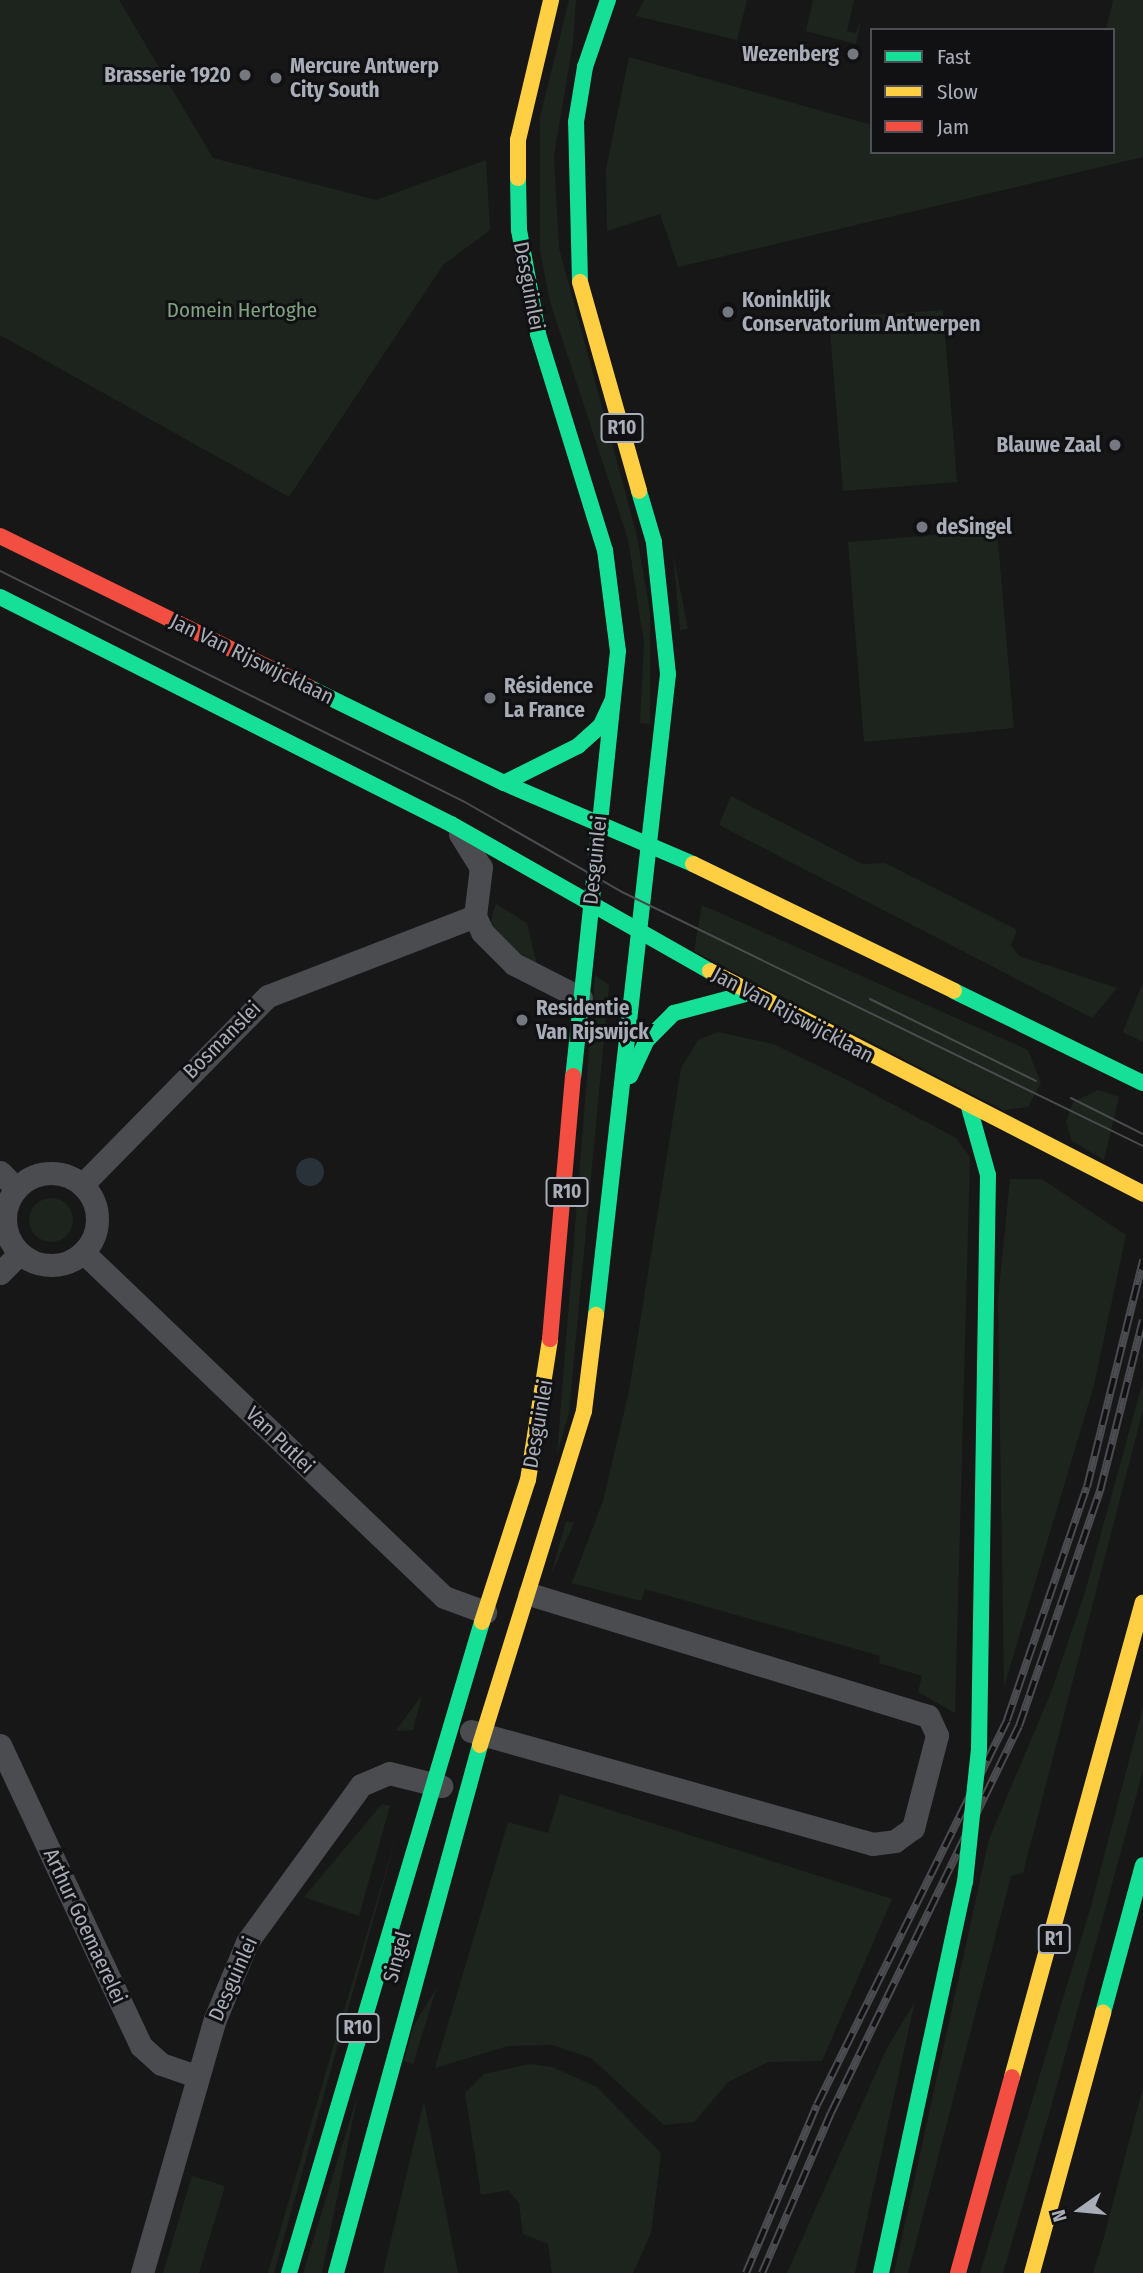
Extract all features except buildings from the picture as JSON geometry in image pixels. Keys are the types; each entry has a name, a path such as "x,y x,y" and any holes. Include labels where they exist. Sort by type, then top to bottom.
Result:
{"main road":[{"name":"Desguinlei","path":"431,1783 528,1480 545,1400 590,903 615,696 615,603 605,550 538,334 519,230 518,140 551,0"},
{"name":"Desguinlei","path":"483,1735 584,1411 626,1088 668,674 666,614 636,473 583,305 571,212 585,67 608,0"},
{"name":"Jan Van Rijswijcklaan","path":"0,536 503,783 651,847 1143,1083"},
{"name":"Jan Van Rijswijcklaan","path":"0,597 451,824 749,993 1143,1194"},
{"path":"503,783 590,736 615,696"},
{"name":"Desguinlei","path":"626,1088 646,1041 674,1013 749,993"},
{"path":"881,2273 965,1882 979,1749 988,1185 985,1152 969,1107"},
{"name":"R1","path":"958,2273 1143,1603"},
{"name":"Singel","path":"336,2273 483,1735"},
{"name":"Singel","path":"289,2273 431,1783"},
{"path":"1032,2273 1143,1865"}],"street":[{"name":"Jan Van Rijswijcklaan","path":"451,824 481,867 475,916"},
{"path":"475,916 513,964 581,998"},
{"name":"Bosmanslei","path":"82,1185 268,996 475,916"},
{"path":"56,1173 82,1185 96,1226 83,1252 45,1265 20,1253 5,1214 8,1180 56,1173"},
{"name":"Van Putlei","path":"83,1252 444,1597 485,1612"},
{"path":"0,1273 20,1253"},
{"path":"450,1723 483,1735 872,1844 895,1841 913,1828 937,1735 928,1716 529,1594"},
{"name":"Arthur Goemaerelei","path":"0,1745 141,2046 161,2064 198,2077"},
{"name":"Desguinlei","path":"142,2273 198,2077 247,1942 361,1785 389,1773 466,1793"}],"green space":[{"name":"Domein Hertoghe","path":"0,0 119,0 213,158 376,200 486,160 490,230 443,265 289,497 0,335"},
{"path":"569,0 576,0 573,43 554,155 559,248 637,536 650,612 650,724 640,723 644,643 628,539 550,302 540,251 540,117"},
{"path":"644,0 747,0 737,40 636,16"},
{"path":"813,0 854,0 847,31 856,33 861,20 856,44 806,31"},
{"path":"1113,0 1143,0 1143,157 678,267 660,214 607,231 606,169 629,57 870,124 870,154 1115,154 1115,28 1106,28"},
{"path":"943,310 957,482 843,491 829,318"},
{"path":"997,530 1014,728 864,742 848,542"},
{"path":"673,553 688,629 680,630"},
{"path":"731,796 862,864 885,863 1017,930 1011,945 1019,956 1117,988 1092,1018 719,825"},
{"path":"496,904 527,923 538,969 489,927"},
{"path":"702,905 1028,1050 1041,1083 1028,1107 1003,1110 694,951"},
{"path":"595,975 609,985 569,1412 557,1455"},
{"path":"1143,982 1143,1042 1123,1032"},
{"path":"718,1032 773,1044 849,1081 956,1138 970,1157 955,1713 918,1692 922,1676 879,1663 880,1656 645,1589 641,1601 572,1583 603,1501 629,1391 681,1068 698,1040"},
{"path":"1098,1090 1119,1097 1104,1160 1072,1141 1066,1122 1073,1102"},
{"path":"1010,1179 1042,1179 1126,1235 1094,1385 1004,1687 998,1299"},
{"path":"51,1198 66,1205 73,1220 66,1235 51,1242 36,1235 29,1220 36,1205"},
{"path":"1143,1381 1143,1410 1023,1873 1011,1876 908,2273 894,2273 989,1839 1050,1695 1085,1592"},
{"path":"566,1521 574,1523 551,1575"},
{"path":"422,1695 413,1730 396,1731 397,1729"},
{"path":"1143,1707 1143,1771 1051,2107 1003,2273 980,2273 1091,1906"},
{"path":"560,1794 892,1899 822,2061 768,2062 728,2082 694,2122 664,2125 591,2058 552,2045 508,2046 435,2068 508,1822 548,1833"},
{"path":"382,1804 390,1806 359,1916 304,1897"},
{"path":"400,1824 274,2273 268,2273 335,2040"},
{"path":"437,1987 413,2064 404,2061 413,2027"},
{"path":"915,2001 855,2273 787,2273 886,2050"},
{"path":"530,2064 552,2067 597,2087 661,2153 651,2233 633,2273 552,2273 548,2244 523,2234 519,2203 508,2190 481,2195 465,2093 484,2074"},
{"path":"1143,2088 1143,2273 1093,2273 1104,2237"},
{"path":"358,2094 322,2273 303,2273"},
{"path":"424,2101 458,2273 383,2273"},
{"path":"192,2176 225,2186 199,2273 163,2273"}],"shaded area":[{"path":"310,1158 320,1162 324,1172 320,1182 310,1186 300,1182 296,1172 300,1162"}],"tram line":[{"path":"0,571 463,801 622,892 1143,1146"},
{"path":"870,999 1036,1081"},
{"path":"1071,1098 1143,1134"}],"railway":[{"path":"746,2273 817,2105 1007,1720 1087,1487 1143,1260"},
{"path":"762,2273 831,2113 1019,1726 1100,1491 1143,1320"}],"traffic: fast":[{"path":"580,282 576,122 585,67 608,0"},
{"path":"518,178 519,230 538,334 605,550 618,651 573,1076"},
{"path":"596,1315 668,674 654,542 639,491"},
{"path":"0,597 451,824 710,971"},
{"path":"310,688 504,783 693,864"},
{"path":"504,783 578,746 601,725 612,701"},
{"path":"954,991 1143,1083"},
{"path":"630,1076 646,1041 674,1013 749,993"},
{"path":"969,1107 988,1175 979,1749"},
{"path":"289,2273 482,1622"},
{"path":"336,2273 480,1745"},
{"path":"965,1882 979,1749"},
{"path":"1103,2013 1143,1865"},
{"path":"881,2273 965,1882"}],"traffic: slow":[{"path":"518,178 518,140 551,0"},
{"path":"580,282 639,491"},
{"path":"693,864 954,991"},
{"path":"710,971 1143,1194"},
{"path":"480,1745 584,1411 596,1315"},
{"path":"482,1622 528,1480 550,1339"},
{"path":"1012,2077 1143,1603"},
{"path":"1032,2273 1103,2013"}],"traffic: jam":[{"path":"0,536 310,688"},
{"path":"550,1339 573,1076"},
{"path":"958,2273 1012,2077"}],"place":[{"name":"Wezenberg","path":"853,54"},
{"name":"Brasserie 1920","path":"245,75"},
{"name":"Mercure Antwerp City South","path":"276,78"},
{"name":"Koninklijk Conservatorium Antwerpen","path":"728,312"},
{"name":"Blauwe Zaal","path":"1115,445"},
{"name":"deSingel","path":"922,527"},
{"name":"Résidence La France","path":"490,698"},
{"name":"Residentie Van Rijswijck","path":"522,1020"}]}
